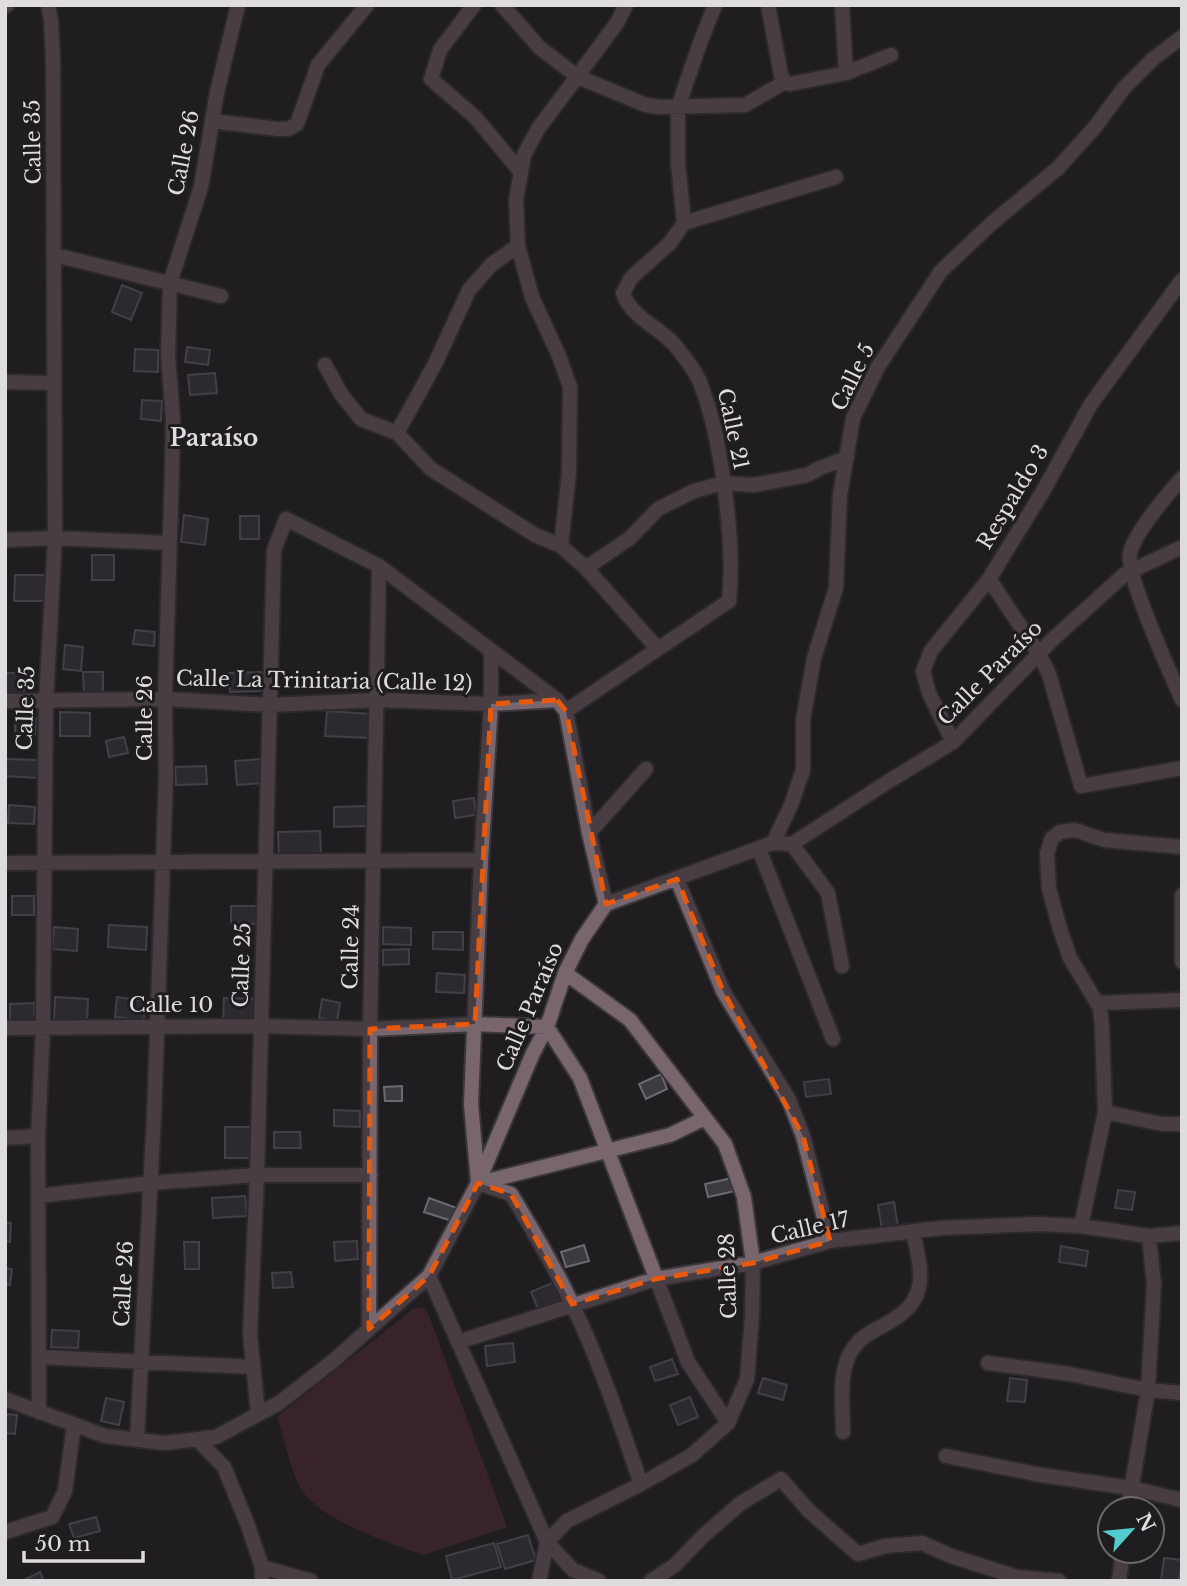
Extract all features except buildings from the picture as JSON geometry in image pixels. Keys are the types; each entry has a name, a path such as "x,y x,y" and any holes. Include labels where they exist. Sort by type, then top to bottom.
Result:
{"street":[{"name":"Calle 35","path":"39,1412 38,1136 43,1027 46,702 55,538 53,62 48,5"},
{"name":"Calle 26","path":"137,1440 158,1027 166,776 168,543 173,432 168,356 170,283 201,187 212,121 238,5"},
{"path":"212,121 278,129 297,124 318,65 367,5"},
{"path":"474,5 440,50 431,79 475,117 520,171"},
{"path":"502,5 540,48 578,77 646,105 745,105 785,82"},
{"path":"561,546 569,472 570,387 532,297 518,246 516,200 524,155 538,130 617,23 626,5"},
{"path":"715,5 678,107 678,164 684,223 836,177"},
{"path":"768,5 780,75 785,82 790,84 846,73 891,55"},
{"path":"842,5 846,73"},
{"name":"Calle 5","path":"773,843 791,805 803,770 803,720 814,658 836,588 839,495 853,418 878,367 941,271 992,223 1058,168 1125,88 1154,58 1182,37"},
{"name":"Calle 21","path":"561,705 658,649 729,601 732,574 723,483 714,430 701,382 673,341 628,307 623,293 631,278 670,243 684,223"},
{"path":"397,433 435,364 469,290 492,264 518,246"},
{"path":"55,255 221,296"},
{"name":"Respaldo 3","path":"953,742 929,693 923,671 931,651 989,579 1042,493 1091,404 1182,280"},
{"path":"325,365 341,394 361,419 397,433 431,470 535,535 561,546 586,568 658,649"},
{"path":"5,382 54,383"},
{"path":"586,568 630,538 658,509 694,491 723,483 754,485 807,475 847,458"},
{"path":"1182,478 1161,503 1130,554 1131,571 1176,671 1182,700"},
{"name":"Calle 25","path":"258,1414 250,1334 267,863 274,550 286,519 379,566"},
{"path":"5,540 55,538 168,543"},
{"name":"Calle Paraíso","path":"792,844 953,742 1039,654 1114,583 1131,571 1182,547"},
{"path":"379,566 561,705 606,904 773,843 792,844 828,893 842,966"},
{"name":"Calle 24","path":"369,1329 370,1029 379,566"},
{"path":"989,579 1039,654 1049,674 1081,786 1182,768"},
{"path":"478,1183 471,1104 481,860 491,705 491,650"},
{"name":"Calle La Trinitaria (Calle 12)","path":"5,701 165,699 270,705 378,700 561,705"},
{"path":"589,833 646,769"},
{"path":"1081,1226 1105,1112 1102,1027 1097,1003 1070,958 1049,889 1047,853 1052,838 1060,832 1075,831 1104,840 1182,847"},
{"path":"759,849 833,1039"},
{"path":"5,863 481,860"},
{"path":"677,878 723,991 789,1100 806,1148 830,1241"},
{"path":"1182,895 1182,962"},
{"name":"Calle Paraíso","path":"5,1399 105,1436 165,1443 216,1437 279,1403 332,1362 429,1276 478,1183 533,1053 547,1027 565,972 582,939 606,904"},
{"name":"Calle 28","path":"547,1542 567,1521 692,1455 728,1423 747,1379 752,1317 753,1263 744,1198 725,1144 630,1020 565,972"},
{"path":"1097,1003 1182,1000"},
{"name":"Calle 10","path":"5,1028 260,1026 370,1029 475,1024 547,1027"},
{"path":"547,1027 580,1078 688,1362 728,1423"},
{"path":"1105,1112 1161,1124 1182,1124"},
{"path":"478,1183 670,1135 705,1118"},
{"path":"5,1138 38,1136"},
{"path":"38,1196 151,1183 257,1175 370,1175"},
{"path":"478,1183 511,1194 545,1251 572,1304 612,1399 641,1484"},
{"name":"Calle 17","path":"458,1342 655,1279 753,1263 830,1241 941,1228 1038,1224 1081,1226 1149,1236 1182,1233"},
{"path":"843,1432 843,1374 852,1348 867,1334 897,1318 916,1298 922,1278 913,1231"},
{"path":"1130,1495 1148,1390 1154,1284 1149,1236"},
{"path":"429,1276 547,1542 573,1570 599,1581"},
{"path":"39,1357 253,1367"},
{"path":"988,1363 1070,1374 1148,1390 1182,1393"},
{"path":"5,1532 52,1517 65,1491 75,1425"},
{"path":"197,1439 223,1467 247,1523 262,1574 311,1581"},
{"path":"946,1456 1182,1500"},
{"path":"651,1581 675,1565 741,1503 781,1479 809,1511 858,1554 885,1546 922,1543 951,1556 1017,1577 1059,1581"},
{"path":"539,1581 547,1542"}],"highlighted area":[{"path":"557,700 566,711 606,904 677,879 723,991 803,1136 830,1241 753,1263 655,1279 572,1304 511,1194 478,1183 429,1276 369,1329 370,1029 475,1024 491,704"}],"shaded area":[{"path":"423,1307 428,1313 507,1527 423,1555 356,1529 323,1511 310,1500 298,1483 277,1417 413,1309"}],"district":[{"name":"Paraíso","path":"214,438"}]}
